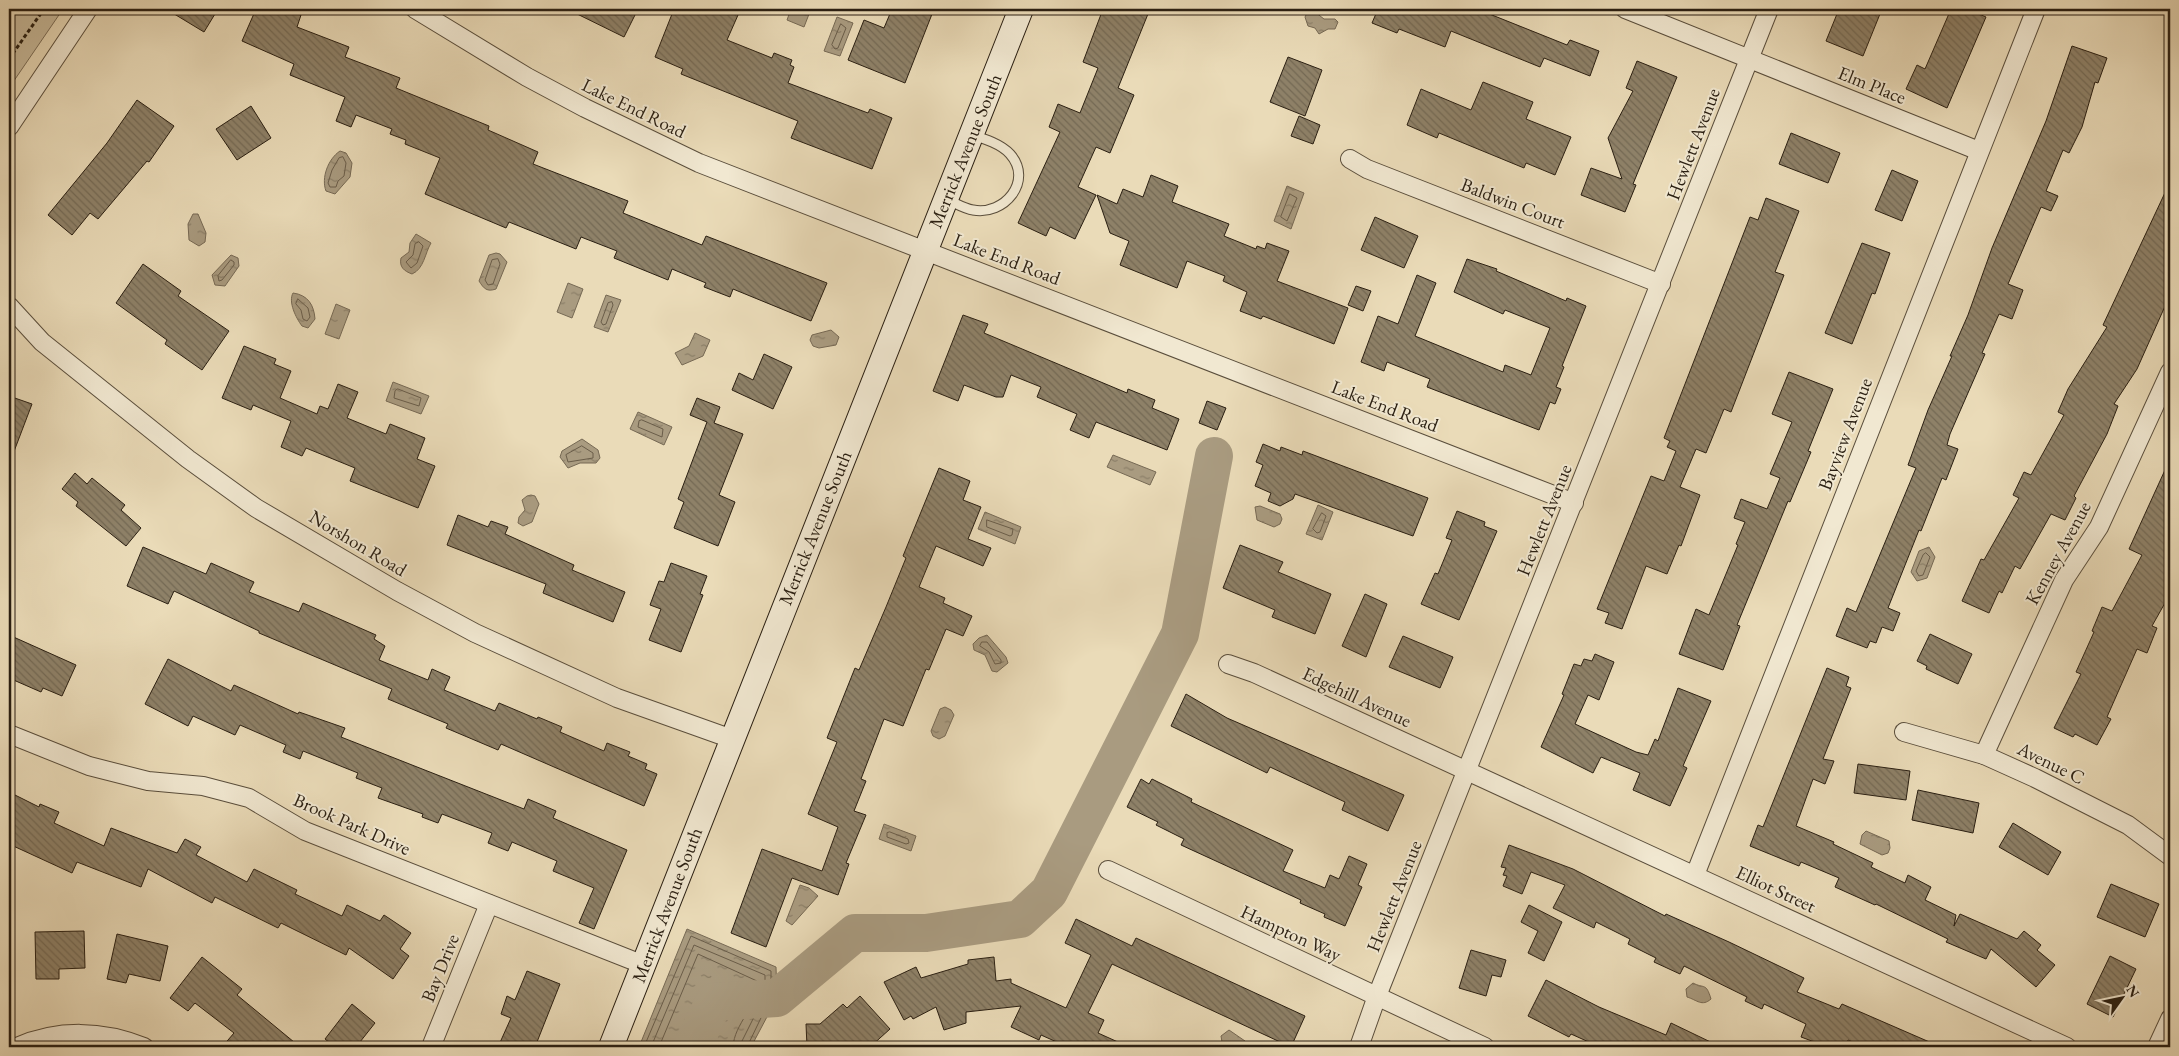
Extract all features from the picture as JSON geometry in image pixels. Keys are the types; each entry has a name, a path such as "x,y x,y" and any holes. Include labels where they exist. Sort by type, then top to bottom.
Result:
{"street":[{"path":"9,127 88,9"},
{"name":"Lake End Road","path":"415,9 543,86 700,163 1574,503"},
{"name":"Merrick Avenue South","path":"611,1047 1021,9"},
{"name":"Elm Place","path":"1625,9 1979,151"},
{"name":"Hewlett Avenue","path":"1359,1047 1377,996 1769,9"},
{"name":"Bayview Avenue","path":"1695,875 2036,9"},
{"name":"Baldwin Court","path":"1350,160 1367,169 1661,284"},
{"name":"Norshon Road","path":"9,306 42,342 188,459 264,512 397,591 475,633 617,698 732,739"},
{"name":"Kenney Avenue","path":"1984,756 2064,580 2099,527 2170,372"},
{"name":"Edgehill Avenue","path":"1228,664 1262,677 1467,771"},
{"name":"Avenue C","path":"1904,732 1984,756 2128,825 2170,856"},
{"name":"Brook Park Drive","path":"9,734 89,766 148,781 203,786 249,798 305,830 644,965"},
{"name":"Elliot Street","path":"1467,771 2067,1047"},
{"name":"Hampton Way","path":"1108,870 1485,1047"},
{"name":"Bay Drive","path":"432,1047 489,904"},
{"path":"2157,1047 2170,1019"},
{"path":"16,1047 63,1034 95,1033 125,1040 144,1047"}],"lane":[{"path":"945,199 973,210 994,209 1009,200 1018,184 1018,170 1010,154 992,142 972,134"}],"path":[{"path":"9,60 44,9"}],"shaded area":[{"path":"9,9 63,9 9,88"}],"water":[{"path":"791,9 811,9 804,27 787,20"},
{"path":"1315,12 1324,19 1335,19 1338,22 1335,29 1328,29 1319,34 1315,28 1308,26 1305,17 1307,13"},
{"path":"837,17 853,23 840,56 824,51"},
{"path":"340,151 346,153 352,163 350,177 335,194 326,191 324,180 329,164"},
{"path":"1287,186 1304,193 1291,229 1274,221"},
{"path":"193,214 198,214 206,233 205,242 199,246 189,240 188,224"},
{"path":"416,234 431,243 422,265 412,274 403,268 401,258 409,252 410,243"},
{"path":"500,254 507,262 496,289 488,290 479,281 489,255"},
{"path":"231,255 238,258 239,266 225,286 215,285 212,275"},
{"path":"568,283 583,289 572,318 557,312"},
{"path":"293,293 303,296 312,305 315,319 308,328 302,326 295,314 291,301"},
{"path":"606,295 621,300 608,332 594,327"},
{"path":"336,304 350,310 339,339 325,334"},
{"path":"831,330 839,337 836,345 819,348 813,346 810,340 812,335"},
{"path":"695,333 710,340 703,356 682,365 675,353 689,346"},
{"path":"393,382 429,396 421,414 386,401"},
{"path":"638,412 672,427 664,445 630,429"},
{"path":"582,439 598,450 600,458 596,463 580,463 568,468 560,457 562,451"},
{"path":"1113,455 1156,472 1150,485 1107,467"},
{"path":"531,495 535,496 539,504 532,522 523,526 518,523 519,517 525,510 522,500"},
{"path":"1318,505 1333,512 1322,540 1306,534"},
{"path":"1260,506 1280,514 1282,519 1280,524 1274,527 1257,520 1255,507"},
{"path":"985,512 1021,527 1015,544 978,529"},
{"path":"1929,547 1935,557 1927,578 1917,581 1911,572 1919,551"},
{"path":"987,635 1006,657 1008,663 997,672 992,671 985,655 974,650 973,644 979,638"},
{"path":"945,707 951,710 954,715 945,736 939,739 933,736 931,731 940,709"},
{"path":"884,824 916,836 911,851 879,839"},
{"path":"1866,831 1889,841 1890,848 1888,853 1882,855 1860,844 1862,835"},
{"path":"800,885 809,888 818,896 792,925 786,921"},
{"path":"687,929 776,967 777,998 751,1047 639,1047"},
{"path":"1693,983 1706,988 1711,999 1702,1003 1687,997 1686,989"},
{"path":"1229,1030 1245,1041 1245,1047 1227,1047 1222,1042 1221,1036"}],"building":[{"path":"166,9 218,9 204,32"},
{"path":"256,9 286,9 301,15 297,27 349,47 345,57 400,78 396,88 489,126 488,130 538,152 533,164 628,201 623,213 702,245 706,236 827,283 811,321 733,289 730,297 704,287 706,283 672,269 668,280 614,258 617,251 581,237 576,249 509,222 506,228 425,194 440,158 405,144 406,140 390,134 392,129 356,115 351,127 336,121 345,97 290,75 294,64 242,41"},
{"path":"567,9 638,9 624,37"},
{"path":"674,9 723,9 738,15 727,40 772,58 774,53 792,60 790,65 794,67 788,83 868,113 870,109 892,118 872,169 791,138 798,121 681,74 683,69 655,57"},
{"path":"892,9 934,9 905,83 848,60 864,20 884,28"},
{"path":"1103,9 1150,9 1118,88 1134,95 1110,153 1096,147 1078,187 1096,195 1075,239 1050,227 1046,236 1018,223 1060,132 1049,127 1058,104 1080,113 1098,68 1083,62"},
{"path":"1378,9 1477,9 1567,45 1570,40 1599,51 1590,76 1544,58 1540,67 1451,31 1445,47 1399,29 1397,33 1372,23"},
{"path":"1839,9 1882,9 1863,56 1826,41"},
{"path":"1951,9 1967,9 1986,17 1947,108 1906,89 1917,65 1925,69"},
{"path":"2072,46 2107,58 2098,83 2095,82 2082,127 2069,153 2063,150 2046,191 2058,196 2051,211 2041,207 2008,284 2023,290 2012,319 1999,314 1982,353 1985,354 1950,434 1947,445 1958,449 1946,480 1942,478 1921,531 1919,530 1888,608 1900,613 1893,631 1882,627 1876,643 1870,641 1867,648 1836,636 1847,608 1856,612 1916,468 1908,465 1928,410 1952,356 1950,356 1968,315 1992,248 2046,121"},
{"path":"1288,57 1322,70 1305,116 1270,102"},
{"path":"1637,61 1677,77 1633,184 1636,185 1625,212 1581,195 1591,168 1622,179 1608,138 1633,91 1626,88"},
{"path":"1483,82 1533,102 1526,119 1571,137 1555,175 1526,163 1524,168 1439,133 1437,138 1407,125 1421,89 1471,110"},
{"path":"137,100 174,126 149,162 147,161 98,219 90,213 72,235 48,215 107,143"},
{"path":"251,106 271,138 237,160 216,129"},
{"path":"1299,116 1320,125 1313,144 1291,136"},
{"path":"1791,133 1840,153 1828,183 1779,164"},
{"path":"1892,170 1918,181 1902,221 1875,210"},
{"path":"1151,175 1178,186 1172,202 1229,224 1224,236 1256,249 1257,246 1265,249 1267,243 1289,251 1277,281 1348,308 1334,344 1263,316 1261,319 1240,311 1247,292 1223,281 1225,276 1187,261 1177,288 1120,265 1129,241 1110,233 1097,195 1117,204 1123,189 1143,197"},
{"path":"2170,182 2170,295 2137,369 2114,404 2118,406 2107,434 2074,496 2076,498 2065,520 2051,514 2020,569 2015,566 2002,593 1999,591 1989,613 1962,601 1981,559 1984,560 2019,498 2013,495 2024,472 2031,475 2064,415 2058,412 2068,389 2107,327 2103,325"},
{"path":"1766,198 1799,211 1775,272 1784,275 1731,412 1724,409 1706,453 1696,449 1680,487 1700,495 1681,546 1679,545 1667,574 1646,566 1622,629 1605,623 1609,613 1597,609 1651,476 1664,481 1676,451 1667,447 1670,441 1664,438 1750,217 1758,220"},
{"path":"1375,217 1418,236 1404,268 1361,250"},
{"path":"1862,243 1890,253 1875,294 1872,293 1852,344 1825,333"},
{"path":"1467,259 1497,269 1496,271 1566,301 1567,298 1586,306 1562,366 1564,367 1556,387 1561,389 1555,404 1550,402 1539,430 1427,387 1430,379 1387,362 1384,371 1361,362 1378,316 1398,324 1417,275 1436,283 1415,336 1503,372 1505,365 1531,375 1550,328 1505,310 1503,314 1454,292"},
{"path":"143,264 181,291 178,296 229,331 202,370 165,344 167,340 116,303"},
{"path":"1356,286 1371,291 1363,311 1348,305"},
{"path":"963,315 988,324 984,333 1127,393 1128,389 1155,400 1152,408 1179,419 1167,450 1096,422 1089,438 1070,430 1077,414 1037,397 1041,387 1011,375 1003,397 996,397 964,385 958,401 933,391"},
{"path":"244,346 276,359 274,364 291,371 280,398 317,414 320,406 328,409 338,384 358,392 347,418 386,434 390,424 425,438 417,459 435,466 418,508 350,481 355,468 306,448 302,456 281,447 291,421 253,405 251,410 222,398"},
{"path":"764,354 792,367 773,409 732,390 739,373 753,380"},
{"path":"1789,372 1833,389 1808,451 1811,452 1790,502 1788,501 1737,625 1740,626 1723,670 1679,654 1696,609 1709,615 1738,545 1736,544 1745,522 1734,518 1741,499 1767,509 1780,478 1770,474 1792,422 1772,414"},
{"path":"9,396 32,404 10,462 9,461"},
{"path":"697,398 720,407 714,423 743,434 719,495 735,502 718,546 674,528 684,502 678,499 707,422 690,415"},
{"path":"1207,401 1226,408 1217,430 1199,423"},
{"path":"1263,444 1280,451 1281,447 1302,455 1303,451 1428,498 1413,536 1295,494 1293,499 1280,506 1268,501 1271,493 1255,486 1263,465 1256,462"},
{"path":"2170,459 2170,594 2152,626 2157,628 2147,653 2137,649 2107,717 2111,719 2097,745 2075,734 2073,737 2054,728 2081,674 2076,672 2094,632 2092,631 2102,607 2112,611 2142,555 2129,549"},
{"path":"939,468 970,481 963,500 981,507 968,539 991,548 983,566 936,546 919,587 945,598 943,603 972,616 963,636 946,629 929,670 926,669 903,726 884,719 861,779 866,781 854,811 866,815 846,863 849,864 838,895 792,878 766,947 731,933 762,849 822,871 838,827 808,814 837,742 827,738 855,668 859,670 886,607 906,558 903,556"},
{"path":"75,473 87,484 92,478 125,505 121,510 141,528 126,546 76,506 78,502 62,489"},
{"path":"1457,511 1485,522 1484,526 1497,531 1459,620 1421,604 1435,573 1438,574 1452,540 1446,538"},
{"path":"458,515 488,527 491,521 508,527 505,534 574,565 572,570 625,592 613,622 543,593 546,584 447,545"},
{"path":"1240,545 1283,562 1278,572 1331,594 1315,634 1272,617 1275,610 1223,588"},
{"path":"143,547 206,574 211,563 254,582 249,592 299,612 303,603 376,635 374,639 385,646 379,660 428,680 432,669 450,677 444,690 495,711 499,703 537,719 538,717 562,727 560,732 604,751 607,743 630,752 628,756 647,764 645,769 657,774 644,806 501,744 498,750 446,728 448,724 388,699 392,689 259,633 259,631 174,591 168,604 127,586"},
{"path":"671,563 707,576 700,594 703,595 681,652 649,640 661,609 650,605 659,581 664,582"},
{"path":"1365,594 1387,604 1366,657 1342,646"},
{"path":"1930,634 1972,654 1958,684 1926,669 1927,666 1917,661"},
{"path":"9,635 76,665 62,696 43,688 41,692 9,678"},
{"path":"1403,636 1453,657 1440,688 1389,667"},
{"path":"1595,654 1614,662 1599,700 1588,695 1575,724 1636,752 1648,755 1655,739 1658,741 1678,688 1711,701 1683,766 1687,768 1670,806 1633,790 1640,773 1601,757 1593,773 1541,747 1564,695 1562,694 1574,664 1581,666 1584,659 1592,661"},
{"path":"168,659 231,691 234,685 298,714 299,712 345,728 341,737 524,809 528,799 556,811 553,818 627,850 594,929 579,923 594,888 553,871 557,861 512,842 508,851 488,843 492,833 442,814 438,823 422,817 423,814 378,798 382,788 356,778 358,773 303,751 300,759 283,752 286,745 240,725 235,735 193,716 188,726 145,704"},
{"path":"1827,668 1849,677 1846,686 1851,688 1823,759 1834,761 1825,784 1813,779 1796,826 1834,842 1833,844 1873,863 1871,867 1905,883 1908,875 1931,887 1925,900 1956,915 1954,926 1960,914 2017,939 2024,931 2041,945 2037,950 2055,965 2036,987 1991,949 1986,959 1946,942 1948,939 1876,904 1835,887 1839,878 1801,862 1799,866 1750,846 1758,825 1763,827"},
{"path":"1186,694 1227,718 1404,795 1388,831 1342,810 1345,802 1270,767 1267,773 1171,726"},
{"path":"1858,764 1910,771 1906,800 1854,793"},
{"path":"1141,779 1149,784 1152,779 1192,799 1191,802 1293,850 1283,871 1325,888 1330,875 1339,879 1349,856 1367,864 1358,885 1362,887 1345,926 1324,917 1325,914 1300,903 1301,900 1181,845 1184,839 1156,825 1158,822 1127,807"},
{"path":"1918,790 1979,803 1973,833 1912,820"},
{"path":"9,792 39,807 40,804 59,812 54,823 104,846 111,828 177,853 185,839 201,847 196,855 247,882 254,869 297,890 295,894 342,916 347,905 380,921 384,915 411,933 400,949 409,956 393,979 349,948 346,955 281,923 278,928 215,897 212,903 148,869 141,887 77,862 72,873 9,844"},
{"path":"2013,823 2061,852 2048,875 1999,847"},
{"path":"1509,845 1573,869 1665,916 1666,914 1729,942 1804,978 1797,992 1839,1009 1842,1004 1941,1047 1864,1047 1848,1040 1845,1047 1828,1047 1801,1037 1806,1024 1764,1004 1762,1009 1745,1001 1747,997 1684,966 1680,974 1654,962 1656,958 1628,944 1630,939 1596,922 1594,928 1553,908 1565,885 1531,872 1522,894 1503,886 1507,876 1503,875 1506,868 1501,867"},
{"path":"2111,884 2159,904 2145,937 2097,917"},
{"path":"1529,905 1562,922 1544,961 1528,953 1538,931 1521,922"},
{"path":"1076,919 1132,946 1136,938 1305,1016 1291,1047 1112,964 1088,1013 1104,1020 1098,1033 1129,1047 1068,1047 1041,1035 1039,1040 1011,1027 1021,1006 966,1012 966,1023 944,1030 936,1007 913,1019 911,1016 904,1020 884,982 916,967 921,978 968,964 968,960 994,957 996,981 1011,979 1011,983 1066,1008 1091,955 1065,943"},
{"path":"84,931 85,968 59,969 59,979 36,979 35,932"},
{"path":"117,934 168,946 160,981 129,974 126,983 107,979"},
{"path":"1471,950 1506,960 1501,977 1492,975 1486,996 1459,988"},
{"path":"2110,956 2136,969 2113,1017 2087,1004"},
{"path":"202,957 242,989 237,995 300,1047 222,1047 234,1033 195,1003 188,1011 170,998"},
{"path":"527,971 560,984 535,1047 498,1047 511,1018 501,1014 507,996 515,1000"},
{"path":"1546,980 1599,1007 1666,1035 1671,1023 1721,1047 1600,1047 1571,1034 1569,1037 1528,1016"},
{"path":"860,996 890,1029 870,1047 807,1047 806,1024 820,1024 843,1004 847,1008"},
{"path":"352,1004 375,1023 356,1047 335,1047 325,1039"}],"waterway":[{"path":"692,1047 714,1002 777,998 855,933 926,933 1020,919 1049,892 1180,634 1214,456"}]}
